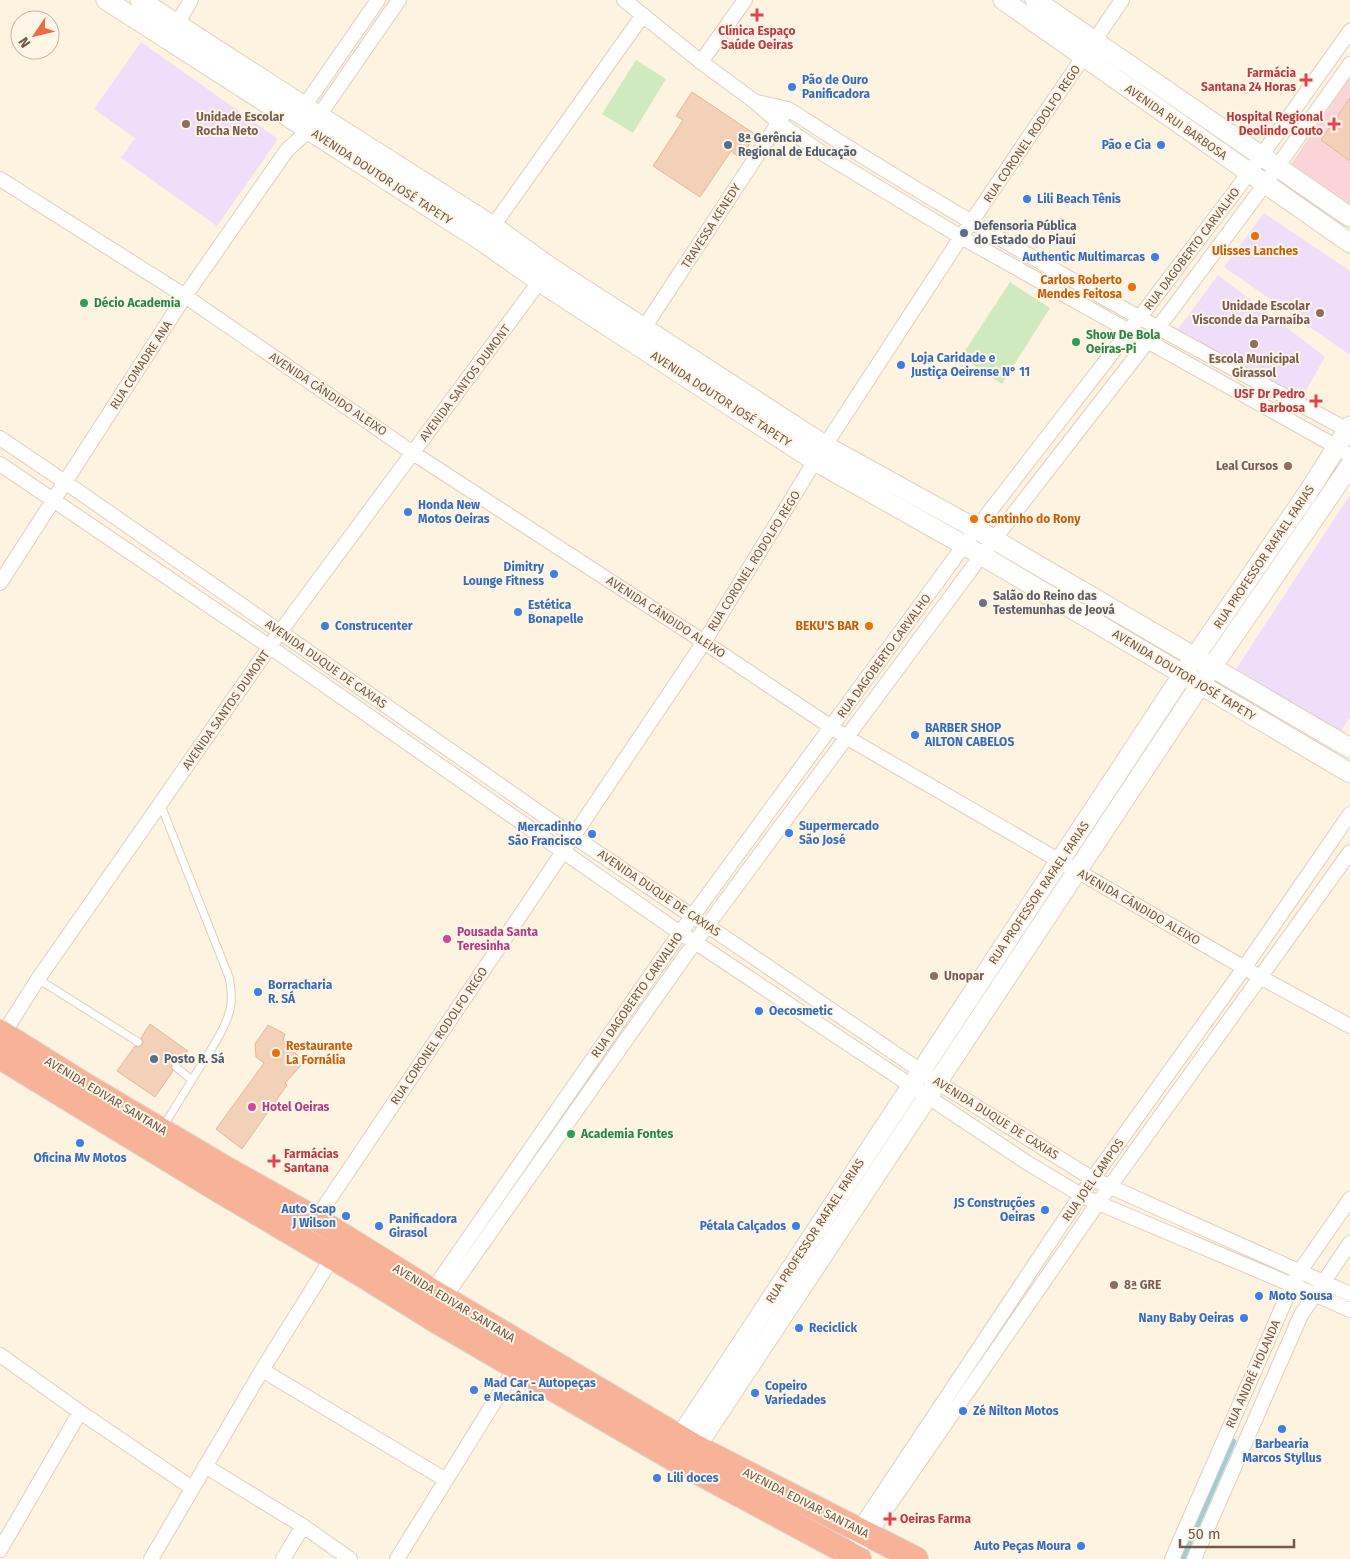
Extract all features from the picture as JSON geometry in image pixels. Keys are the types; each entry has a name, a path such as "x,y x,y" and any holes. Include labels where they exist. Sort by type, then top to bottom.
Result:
{"highway":[{"name":"AVENIDA EDIVAR SANTANA","path":"1,1035 161,1129 220,1178 332,1258 677,1461 852,1556"},
{"name":"AVENIDA EDIVAR SANTANA","path":"0,1057 220,1178 316,1220 438,1295 688,1442 916,1559"}],"main road":[{"name":"AVENIDA DOUTOR JOSÉ TAPETY","path":"106,0 158,34 493,226 545,274"},
{"name":"AVENIDA DOUTOR JOSÉ TAPETY","path":"140,0 483,242 545,274 639,335 826,446 976,529 1196,656 1350,748"},
{"name":"AVENIDA RUI BARBOSA","path":"1003,0 1350,244"},
{"name":"AVENIDA RUI BARBOSA","path":"1035,0 1350,217"},
{"name":"AVENIDA DOUTOR JOSÉ TAPETY","path":"639,335 815,461 964,546 1350,773"},
{"name":"RUA PROFESSOR RAFAEL FARIAS","path":"688,1442 915,1078 1183,674 1307,494 1344,451 1349,429"},
{"name":"RUA PROFESSOR RAFAEL FARIAS","path":"688,1442 933,1090 1212,667 1350,466"}],"street":[{"path":"158,34 176,24 191,0"},
{"name":"RUA COMADRE ANA","path":"0,583 185,296 287,150 378,0"},
{"name":"RUA COMADRE ANA","path":"307,118 399,0"},
{"path":"624,0 701,62 754,101 779,123 825,155 961,237 1344,451"},
{"path":"701,62 745,0"},
{"name":"RUA CORONEL RODOLFO REGO","path":"316,1220 704,642 815,461 961,237 1122,0"},
{"path":"483,242 643,15"},
{"name":"RUA DAGOBERTO CARVALHO","path":"438,1295 692,916 832,728 976,529 1129,332 1249,173 1350,30"},
{"name":"RUA DAGOBERTO CARVALHO","path":"438,1295 846,737 981,556 1158,328 1265,184 1350,64"},
{"path":"754,101 788,109 972,223 1158,328 1349,429"},
{"name":"TRAVESSA KENEDY","path":"639,335 788,109"},
{"name":"AVENIDA CÂNDIDO ALEIXO","path":"0,179 185,296 413,452 846,737 1244,968 1350,1026"},
{"name":"AVENIDA SANTOS DUMONT","path":"1,1035 280,632 545,274"},
{"name":"AVENIDA DUQUE DE CAXIAS","path":"0,438 573,836 708,926 915,1078"},
{"name":"AVENIDA DUQUE DE CAXIAS","path":"0,464 270,647 680,934 933,1090 1026,1162 1098,1203 1292,1285 1350,1294"},
{"name":"RUA JOEL CAMPOS","path":"852,1556 863,1533 1081,1195 1244,968 1350,814"},
{"name":"RUA JOEL CAMPOS","path":"863,1533 1109,1186 1350,852"},
{"name":"AVENIDA DUQUE DE CAXIAS","path":"933,1090 1093,1179 1300,1271 1318,1288 1350,1310"},
{"name":"RUA ANDRÉ HOLANDA","path":"1172,1559 1292,1285 1350,1198"},
{"name":"RUA ANDRÉ HOLANDA","path":"1194,1559 1301,1315 1350,1243"},
{"path":"150,1559 262,1370 332,1258"},
{"path":"0,1355 192,1488"},
{"path":"397,1559 516,1367"},
{"path":"262,1370 446,1480"},
{"path":"0,1550 80,1412"},
{"path":"205,1466 303,1526 350,1559"},
{"path":"283,1559 303,1526"}],"lane":[{"path":"160,803 229,977 232,993 227,1019 161,1129"},
{"path":"38,979 138,1042"},
{"path":"176,1067 192,1080"}],"shaded area":[{"name":"Unidade Escolar Rocha Neto","path":"141,42 278,139 217,226 121,158 135,138 94,109"},
{"name":"Hospital Regional Deolindo Couto","path":"1350,76 1350,215 1286,172"},
{"name":"Unidade Escolar Visconde da Parnaíba","path":"1264,213 1350,271 1350,355 1224,267"},
{"name":"Escola Municipal Girassol","path":"1218,275 1325,357 1300,401 1176,332"},
{"path":"1350,495 1350,717 1336,739 1234,672"}],"green space":[{"path":"636,60 666,79 633,133 602,114"},
{"path":"1010,282 1050,308 1002,384 961,357"}],"building":[{"name":"8ª Gerência Regional de Educação","path":"692,92 756,135 740,158 731,151 700,197 653,166 683,120 676,116"},
{"path":"1350,98 1350,161 1321,140"},
{"name":"Posto R. Sá","path":"150,1024 188,1051 179,1063 175,1062 172,1064 171,1068 173,1071 155,1097 117,1071 135,1046 142,1045 141,1038"},
{"name":"Hotel Oeiras","path":"268,1025 285,1034 283,1040 304,1062 285,1083 287,1085 242,1149 216,1129 264,1063 256,1057 255,1044"}],"waterway":[{"path":"1183,1559 1234,1441"}],"place":[{"name":"Clínica Espaço Saúde Oeiras","path":"757,15"},
{"name":"Farmácia Santana 24 Horas","path":"1306,80"},
{"name":"Pão de Ouro Panificadora","path":"792,87"},
{"name":"Unidade Escolar Rocha Neto","path":"186,124"},
{"name":"Hospital Regional Deolindo Couto","path":"1334,124"},
{"name":"8ª Gerência Regional de Educação","path":"728,145"},
{"name":"Pão e Cia","path":"1161,145"},
{"name":"Lili Beach Tênis","path":"1027,199"},
{"name":"Defensoria Pública do Estado do Piauí","path":"964,233"},
{"name":"Ulisses Lanches","path":"1255,236"},
{"name":"Authentic Multimarcas","path":"1155,257"},
{"name":"Carlos Roberto Mendes Feitosa","path":"1132,287"},
{"name":"Décio Academia","path":"84,303"},
{"name":"Unidade Escolar Visconde da Parnaíba","path":"1320,313"},
{"name":"Show De Bola Oeiras-Pi","path":"1076,342"},
{"name":"Escola Municipal Girassol","path":"1254,344"},
{"name":"Loja Caridade e Justiça Oeirense N° 11","path":"901,365"},
{"name":"USF Dr Pedro Barbosa","path":"1316,401"},
{"name":"Leal Cursos","path":"1288,466"},
{"name":"Honda New Motos Oeiras","path":"408,512"},
{"name":"Cantinho do Rony","path":"974,519"},
{"name":"Dimitry Lounge Fitness","path":"554,574"},
{"name":"Salão do Reino das Testemunhas de Jeová","path":"983,603"},
{"name":"Estética Bonapelle","path":"518,612"},
{"name":"Construcenter","path":"325,626"},
{"name":"BEKU'S BAR","path":"869,626"},
{"name":"BARBER SHOP AILTON CABELOS","path":"915,735"},
{"name":"Supermercado São José","path":"789,833"},
{"name":"Mercadinho São Francisco","path":"592,834"},
{"name":"Pousada Santa Teresinha","path":"447,939"},
{"name":"Unopar","path":"934,976"},
{"name":"Borracharia R. SÁ","path":"258,992"},
{"name":"Oecosmetic","path":"759,1011"},
{"name":"Restaurante La Fornália","path":"276,1053"},
{"name":"Posto R. Sá","path":"154,1059"},
{"name":"Hotel Oeiras","path":"252,1107"},
{"name":"Academia Fontes","path":"571,1134"},
{"name":"Oficina Mv Motos","path":"80,1143"},
{"name":"Farmácias Santana","path":"274,1161"},
{"name":"JS Construções Oeiras","path":"1045,1210"},
{"name":"Auto Scap J Wilson","path":"346,1216"},
{"name":"Panificadora Girasol","path":"379,1226"},
{"name":"Pétala Calçados","path":"796,1226"},
{"name":"8ª GRE","path":"1114,1285"},
{"name":"Moto Sousa","path":"1259,1296"},
{"name":"Nany Baby Oeiras","path":"1244,1318"},
{"name":"Reciclick","path":"799,1328"},
{"name":"Mad Car - Autopeças e Mecânica","path":"474,1390"},
{"name":"Copeiro Variedades","path":"755,1393"},
{"name":"Zé Nilton Motos","path":"963,1411"},
{"name":"Barbearia Marcos Styllus","path":"1282,1429"},
{"name":"Lili doces","path":"657,1478"},
{"name":"Oeiras Farma","path":"890,1519"},
{"name":"Auto Peças Moura","path":"1081,1546"}]}
